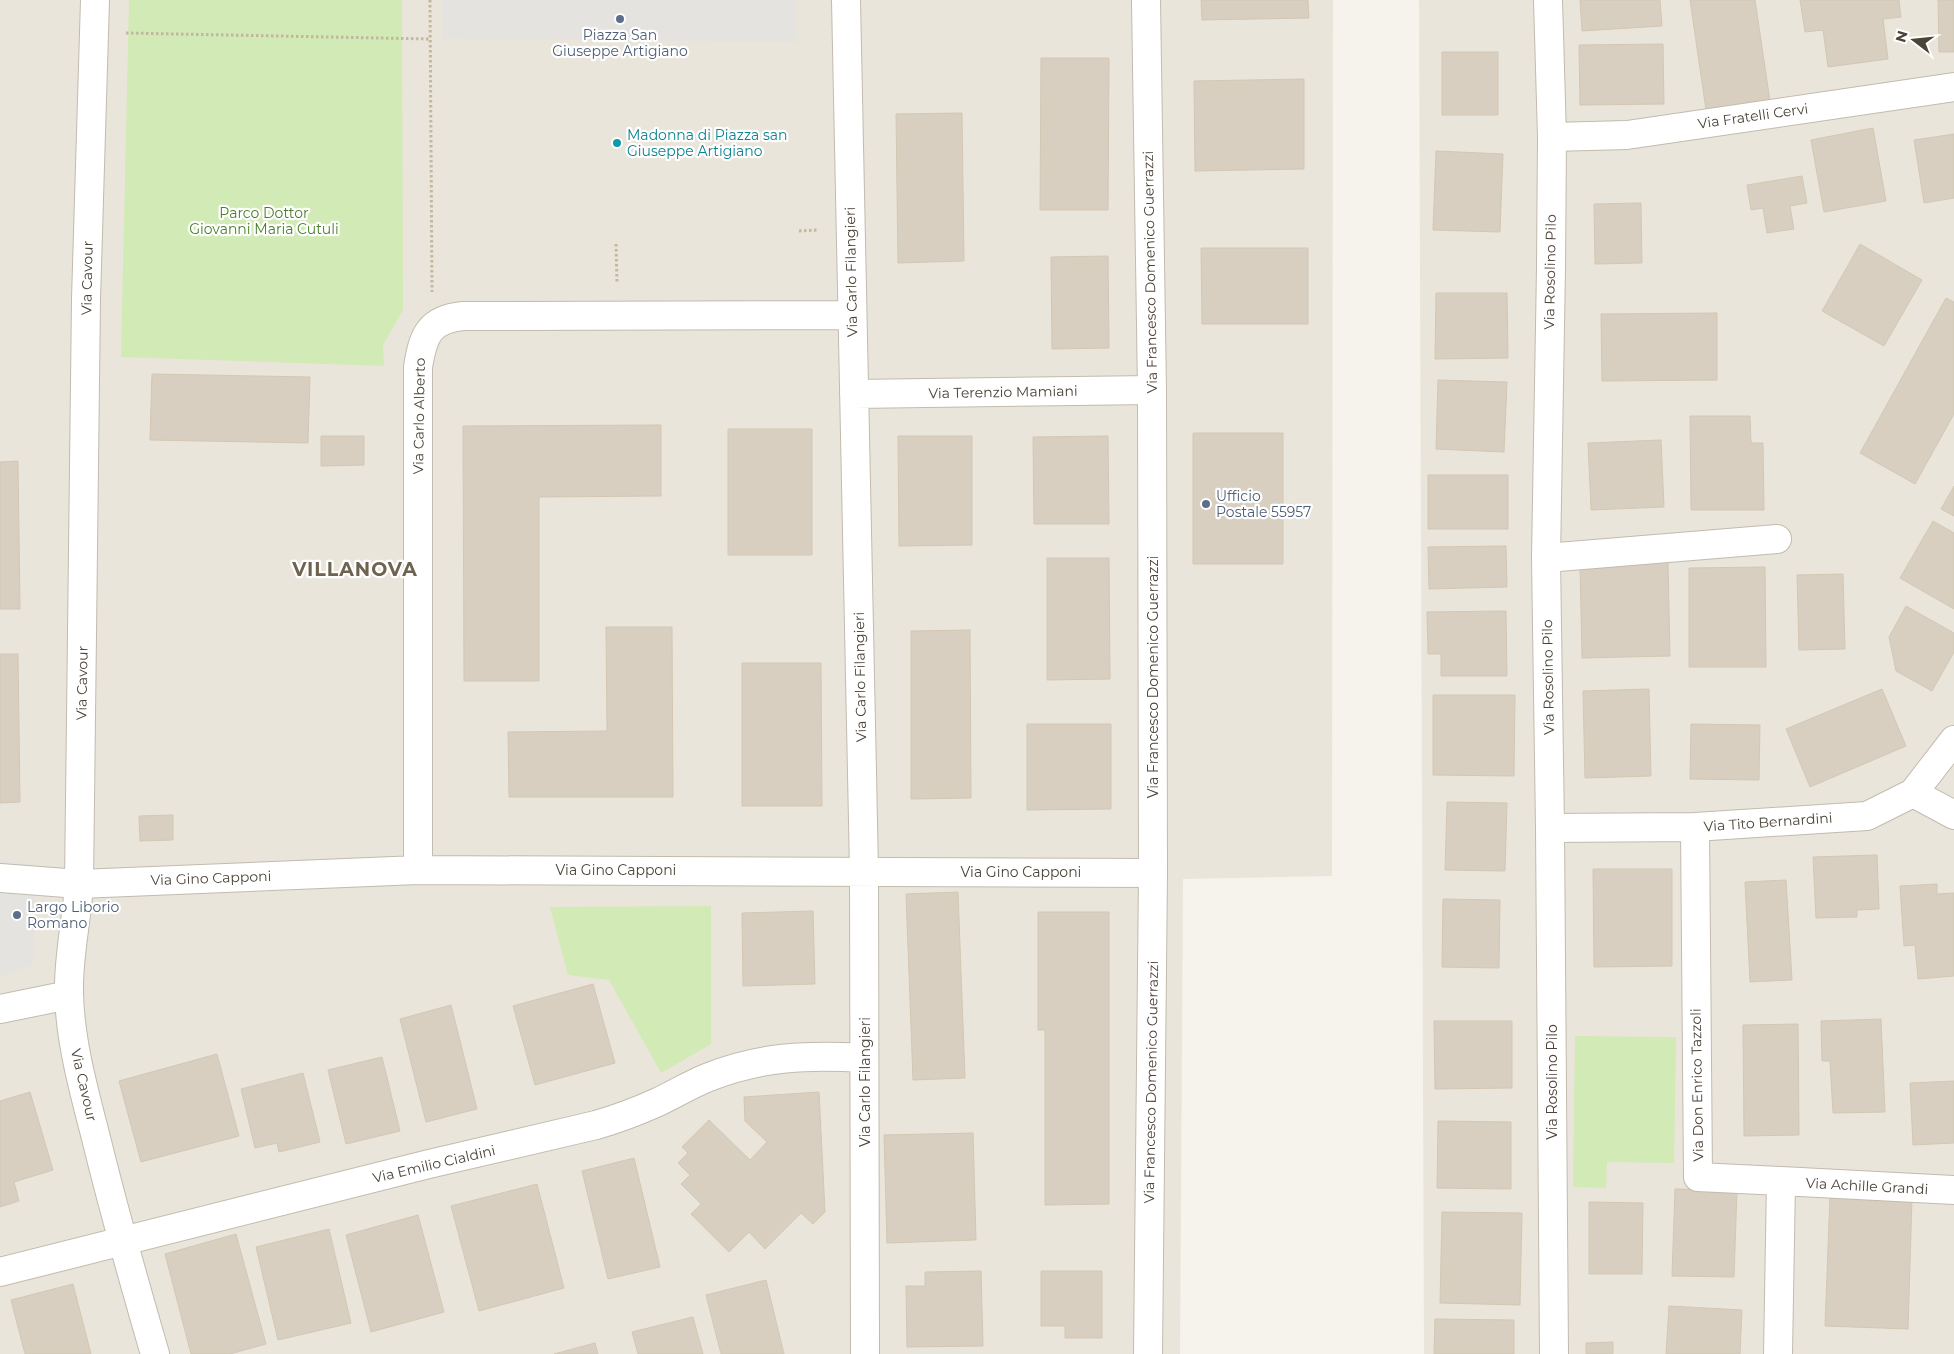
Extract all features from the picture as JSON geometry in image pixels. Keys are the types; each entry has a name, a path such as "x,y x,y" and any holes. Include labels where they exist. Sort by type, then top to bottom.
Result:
{"street":[{"name":"Via Cavour","path":"95,0 86,298 80,884 71,952 69,994 74,1039 83,1083 122,1240 155,1354"},
{"name":"Via Carlo Filangieri","path":"846,0 864,870 865,1354"},
{"name":"Via Francesco Domenico Guerrazzi","path":"1146,0 1152,390 1153,873 1148,1354"},
{"name":"Via Rosolino Pilo","path":"1548,0 1552,137 1546,558 1554,1354"},
{"name":"Via Fratelli Cervi","path":"1552,137 1627,135 1954,87"},
{"path":"432,327 445,319 463,316 852,315"},
{"name":"Via Carlo Alberto","path":"418,870 418,366 422,345 432,327"},
{"name":"Via Terenzio Mamiani","path":"854,394 1152,390"},
{"path":"1546,558 1776,539"},
{"name":"Via Tito Bernardini","path":"1550,828 1695,827 1867,816 1912,793 1954,740"},
{"path":"1912,793 1954,815"},
{"name":"Via Don Enrico Tazzoli","path":"1695,827 1698,1177 1781,1182"},
{"name":"Via Gino Capponi","path":"80,884 418,870 864,870 1153,873"},
{"path":"0,878 80,884"},
{"path":"0,1009 69,994"},
{"name":"Via Emilio Cialdini","path":"0,1272 122,1240 615,1120 709,1077 744,1064 784,1057 864,1058"},
{"path":"1778,1354 1781,1182"},
{"name":"Via Achille Grandi","path":"1781,1182 1954,1190"}],"path":[{"path":"430,0 432,327"},
{"path":"94,32 430,39"},
{"path":"616,244 619,315"}],"shaded area":[{"path":"0,0 1333,0 1332,876 1183,879 1180,1354 0,1354"},
{"name":"Piazza San Giuseppe Artigiano","path":"442,0 796,0 796,42 443,39"},
{"path":"1419,0 1954,0 1954,1354 1424,1354"},
{"name":"Largo Liborio Romano","path":"0,861 35,864 33,965 0,977"}],"green space":[{"name":"Parco Dottor Giovanni Maria Cutuli","path":"129,0 402,0 403,310 383,345 384,366 121,357"},
{"path":"711,906 711,1044 661,1073 609,980 568,975 550,907"},
{"path":"1575,1036 1676,1037 1674,1163 1607,1162 1606,1188 1573,1187"}],"building":[{"path":"1201,0 1308,0 1309,18 1202,20"},
{"path":"1580,0 1660,0 1662,26 1582,31"},
{"path":"1690,0 1755,0 1770,101 1706,110"},
{"path":"1800,0 1899,0 1901,17 1883,19 1888,59 1828,67 1823,30 1805,32"},
{"path":"1938,0 1954,0 1954,52 1939,52"},
{"path":"1663,44 1664,104 1580,105 1579,45"},
{"path":"1442,52 1498,52 1498,115 1442,115"},
{"path":"1041,58 1109,58 1108,210 1040,210"},
{"path":"1304,79 1304,169 1195,171 1194,81"},
{"path":"962,113 964,261 898,263 896,114"},
{"path":"1873,128 1886,201 1824,212 1811,140"},
{"path":"1954,134 1954,198 1924,203 1914,140"},
{"path":"1436,151 1503,154 1500,232 1433,230"},
{"path":"1802,176 1807,203 1790,206 1794,229 1767,233 1763,208 1751,210 1747,185"},
{"path":"1641,203 1642,263 1595,264 1594,204"},
{"path":"1860,244 1922,280 1884,346 1822,311"},
{"path":"1201,248 1308,248 1308,324 1202,324"},
{"path":"1108,256 1109,348 1052,349 1051,257"},
{"path":"1436,293 1507,293 1508,358 1435,359"},
{"path":"1946,298 1954,302 1954,414 1915,484 1860,453"},
{"path":"1717,313 1717,380 1602,381 1601,314"},
{"path":"152,374 310,377 308,443 150,440"},
{"path":"1438,380 1507,382 1504,452 1436,449"},
{"path":"1690,416 1750,416 1751,443 1763,443 1764,510 1691,510"},
{"path":"661,425 661,496 539,497 539,681 464,681 463,426"},
{"path":"728,429 812,429 812,555 728,555"},
{"path":"1193,433 1283,433 1283,564 1193,564"},
{"path":"321,436 364,436 364,465 321,466"},
{"path":"898,436 972,436 972,545 899,546"},
{"path":"1108,436 1109,524 1034,524 1033,437"},
{"path":"1661,440 1664,507 1591,510 1588,443"},
{"path":"18,461 20,609 0,609 0,462"},
{"path":"1428,475 1508,475 1508,529 1428,529"},
{"path":"1954,486 1954,516 1941,509"},
{"path":"1933,521 1954,533 1954,609 1900,578"},
{"path":"1506,546 1507,587 1429,589 1428,547"},
{"path":"1047,558 1109,558 1110,679 1047,680"},
{"path":"1668,562 1670,656 1582,658 1580,565"},
{"path":"1765,567 1766,667 1689,667 1689,568"},
{"path":"1843,574 1845,649 1799,650 1797,575"},
{"path":"1906,606 1954,633 1954,652 1932,691 1896,671 1889,637"},
{"path":"1506,611 1507,676 1441,676 1441,654 1428,654 1427,612"},
{"path":"606,627 672,627 673,797 509,797 508,732 607,731"},
{"path":"970,630 971,798 911,799 911,631"},
{"path":"0,654 18,654 20,802 0,803"},
{"path":"742,663 821,663 822,806 742,806"},
{"path":"1649,689 1651,776 1585,778 1583,691"},
{"path":"1882,689 1906,746 1810,787 1786,729"},
{"path":"1433,695 1515,695 1514,776 1433,775"},
{"path":"1027,724 1111,724 1111,809 1027,810"},
{"path":"1691,724 1760,725 1759,780 1690,779"},
{"path":"1447,802 1507,803 1505,871 1445,870"},
{"path":"173,815 173,840 140,841 139,816"},
{"path":"1877,855 1879,909 1857,910 1857,917 1816,918 1813,857"},
{"path":"1593,869 1672,869 1672,966 1594,967"},
{"path":"1786,880 1792,980 1750,982 1745,882"},
{"path":"1937,884 1937,894 1954,893 1954,976 1918,979 1915,945 1904,946 1900,886"},
{"path":"958,892 965,1078 913,1080 906,894"},
{"path":"1443,899 1500,900 1499,968 1442,967"},
{"path":"813,911 815,984 743,986 742,913"},
{"path":"1038,912 1109,912 1109,1204 1045,1205 1045,1030 1038,1030"},
{"path":"593,984 615,1063 535,1085 513,1006"},
{"path":"451,1005 477,1109 426,1122 400,1019"},
{"path":"1881,1019 1885,1112 1833,1113 1830,1061 1822,1061 1821,1021"},
{"path":"1434,1021 1512,1021 1512,1088 1435,1089"},
{"path":"1798,1024 1799,1135 1744,1136 1743,1025"},
{"path":"217,1054 239,1136 141,1162 119,1081"},
{"path":"382,1057 400,1131 346,1144 328,1070"},
{"path":"303,1073 320,1142 279,1152 277,1143 255,1148 241,1089"},
{"path":"1954,1081 1954,1143 1913,1145 1910,1083"},
{"path":"30,1092 53,1170 14,1182 19,1201 0,1207 0,1101"},
{"path":"819,1092 825,1212 813,1224 801,1213 765,1249 749,1232 729,1252 691,1214 701,1204 681,1184 690,1175 678,1163 688,1153 682,1147 709,1120 750,1160 767,1142 745,1121 744,1097"},
{"path":"1438,1121 1511,1122 1511,1189 1437,1188"},
{"path":"973,1133 976,1240 887,1243 884,1135"},
{"path":"634,1158 660,1267 608,1279 582,1171"},
{"path":"537,1184 564,1288 479,1311 451,1206"},
{"path":"1675,1189 1737,1190 1734,1277 1672,1276"},
{"path":"1830,1195 1912,1198 1908,1329 1825,1326"},
{"path":"1589,1202 1643,1203 1642,1274 1589,1274"},
{"path":"1442,1212 1522,1213 1520,1305 1440,1303"},
{"path":"418,1215 444,1312 371,1332 346,1235"},
{"path":"329,1229 351,1323 278,1340 256,1247"},
{"path":"236,1234 266,1344 230,1354 191,1354 165,1254"},
{"path":"981,1271 983,1346 907,1347 906,1286 925,1286 925,1272"},
{"path":"1041,1271 1102,1271 1102,1338 1065,1338 1065,1326 1041,1326"},
{"path":"766,1280 784,1354 721,1354 706,1295"},
{"path":"73,1284 91,1354 25,1354 11,1300"},
{"path":"1669,1306 1742,1310 1740,1354 1666,1354"},
{"path":"693,1317 703,1354 638,1354 632,1332"},
{"path":"1435,1319 1514,1320 1514,1354 1434,1354"},
{"path":"1613,1342 1613,1354 1586,1354 1586,1343"},
{"path":"595,1343 598,1354 554,1354"}],"place":[{"name":"Piazza San Giuseppe Artigiano","path":"620,19"},
{"name":"Madonna di Piazza san Giuseppe Artigiano","path":"617,143"},
{"name":"Ufficio Postale 55957","path":"1206,504"},
{"name":"Largo Liborio Romano","path":"17,915"}],"district":[{"name":"VILLANOVA","path":"355,569"}]}
